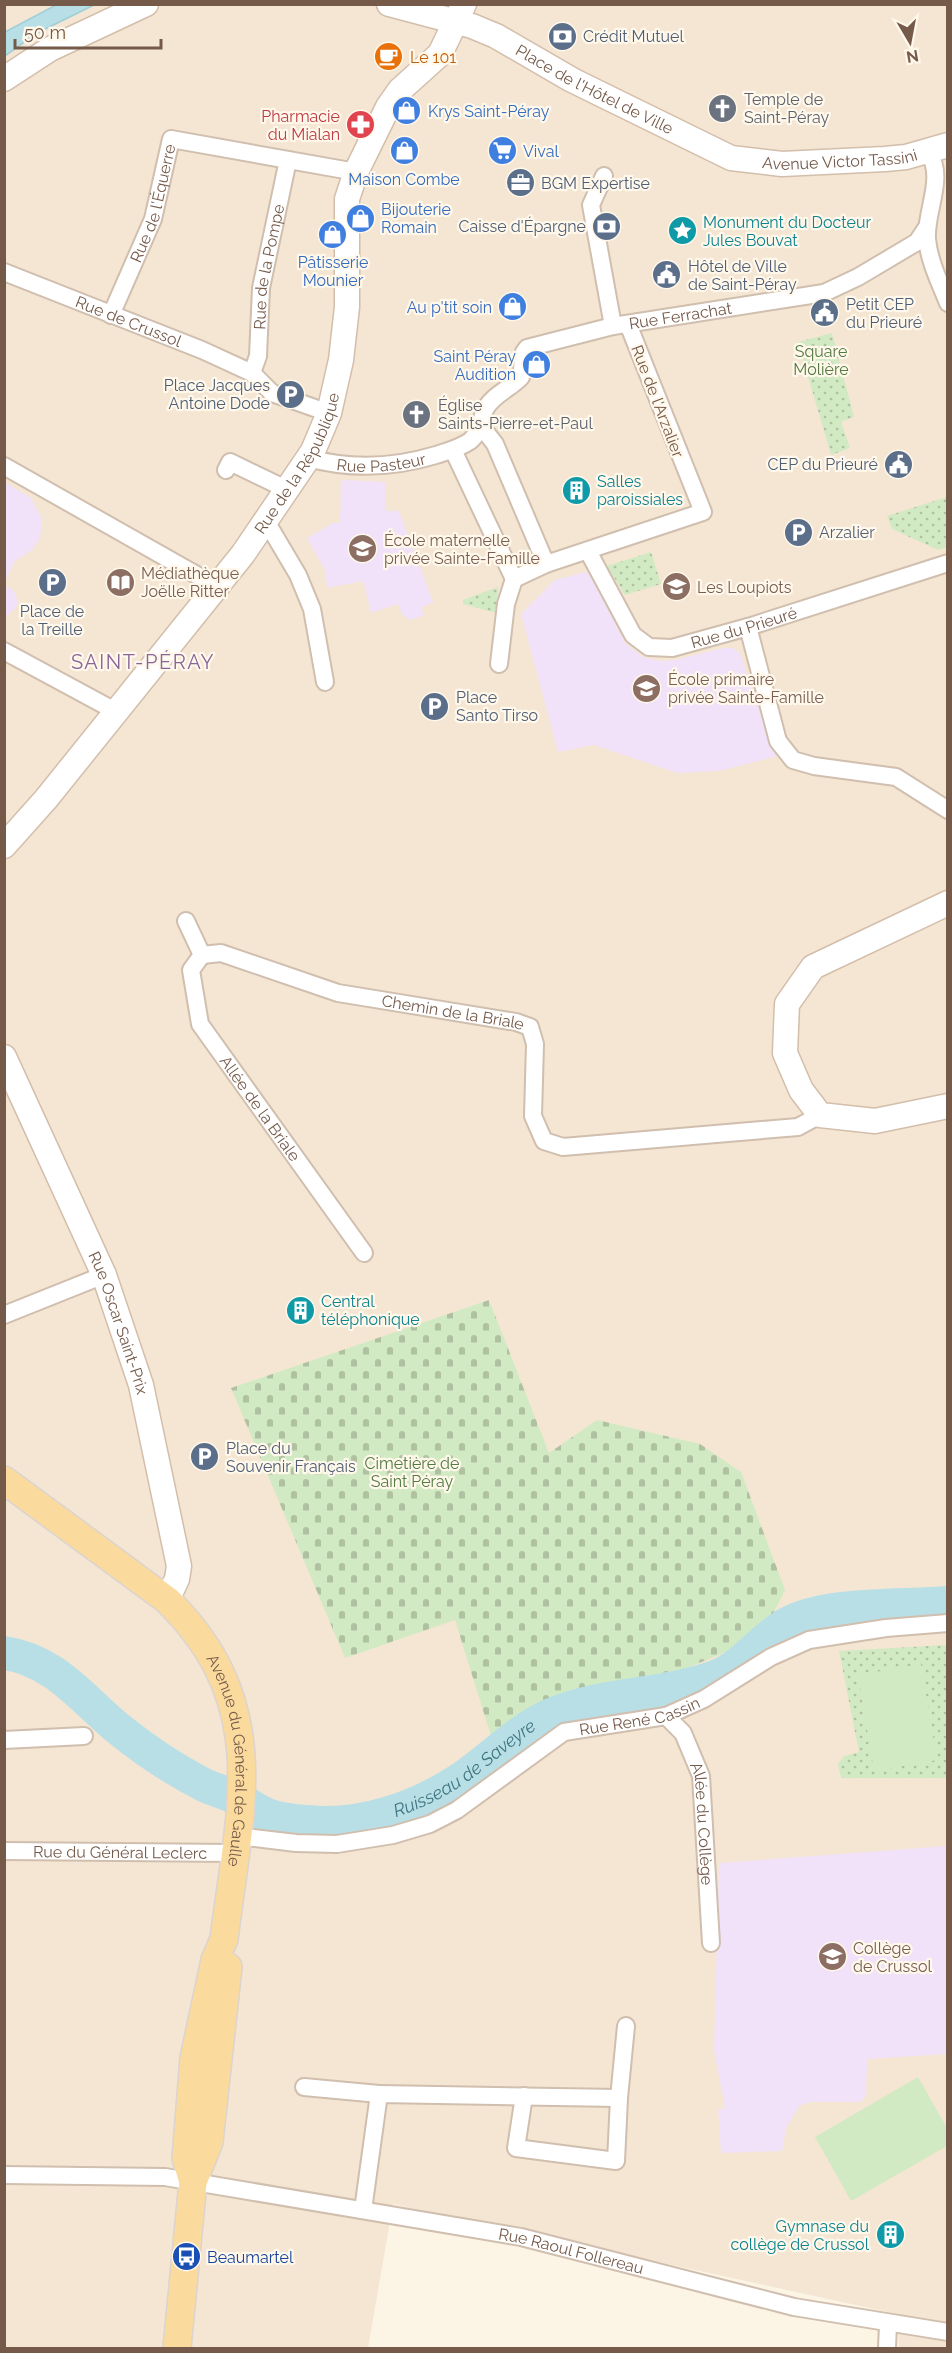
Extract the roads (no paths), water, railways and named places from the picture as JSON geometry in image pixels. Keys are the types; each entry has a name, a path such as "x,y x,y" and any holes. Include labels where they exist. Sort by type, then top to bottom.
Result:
{"main road":[{"name":"Avenue du Général de Gaulle","path":"4,1480 167,1600 203,1640 229,1689 237,1716 242,1748 242,1784 224,1939 215,1960 194,2058 186,2158 193,2182"},
{"name":"Avenue du Général de Gaulle","path":"177,2349 193,2182 209,2142 229,1964 224,1939"}],"street":[{"path":"4,79 50,49 146,4"},
{"name":"Place de l'Hôtel de Ville","path":"389,4 460,14 572,80 731,158"},
{"name":"Rue de la République","path":"4,846 117,712 216,586 266,521 308,458 329,413 340,360 347,307 347,199 356,172 388,107 400,90 440,54 460,14"},
{"name":"Rue de l'Équerre","path":"111,315 153,219 171,139 288,160"},
{"path":"938,148 934,160 936,170 927,228 930,251 948,303"},
{"name":"Avenue Victor Tassini","path":"731,158 782,164 885,159 938,148"},
{"path":"288,160 356,172"},
{"name":"Rue de la Pompe","path":"252,372 258,356 261,288 288,160"},
{"name":"Rue de l'Arzalier","path":"588,551 703,512 621,325 591,206 604,176"},
{"name":"Rue Ferrachat","path":"524,352 531,346 621,325 824,293 858,277 917,242 927,228"},
{"name":"Rue de Crussol","path":"4,272 252,372"},
{"name":"Rue Pasteur","path":"308,458 358,466 383,467 408,463 453,450 474,438 488,406 521,377 524,352"},
{"path":"252,372 272,393 329,413"},
{"path":"481,426 495,444 546,564"},
{"path":"453,450 514,579 506,604 499,664"},
{"path":"226,470 230,462 288,490"},
{"path":"4,466 216,586"},
{"path":"266,521 298,575 312,609 325,682"},
{"path":"514,579 546,564 588,551"},
{"name":"Rue du Prieuré","path":"588,551 633,635 644,645 654,649 672,648 748,627 948,563"},
{"path":"748,627 750,642 778,741 793,760 814,766 896,777 948,810"},
{"path":"4,651 117,712"},
{"path":"948,903 813,967 787,1004 785,1053 801,1090 820,1115 875,1120 948,1106"},
{"path":"186,921 202,955"},
{"name":"Chemin de la Briale","path":"202,955 221,953 338,993 516,1022 530,1027 535,1044 533,1116 544,1141 563,1147 798,1126 820,1115"},
{"name":"Allée de la Briale","path":"202,955 191,970 200,1024 364,1253"},
{"name":"Rue Oscar Saint-Prix","path":"4,1057 104,1275 141,1385 179,1566 177,1579 167,1600"},
{"path":"4,1315 104,1275"},
{"name":"Rue René Cassin","path":"237,1834 296,1843 337,1844 393,1835 430,1824 457,1810 564,1732 666,1716 704,1699 771,1658 809,1640 886,1628 948,1623"},
{"name":"Allée du Collège","path":"666,1716 683,1733 701,1776 711,1943"},
{"path":"4,1740 84,1736"},
{"name":"Rue du Général Leclerc","path":"4,1851 237,1834"},
{"path":"524,2096 516,2148 616,2161 626,2026"},
{"path":"304,2087 378,2094 619,2098"},
{"path":"363,2210 378,2094"},
{"name":"Rue Raoul Follereau","path":"4,2175 150,2176 363,2210 521,2237 794,2307 888,2324 948,2331"},
{"path":"887,2349 888,2324"}],"water":[{"path":"56,5 94,5 37,33 5,56 5,32"}],"waterway":[{"name":"Ruisseau de Saveyre","path":"4,1653 22,1657 53,1673 140,1745 204,1785 274,1817 293,1821 347,1822 387,1814 426,1799 461,1779 515,1737 551,1715 591,1702 674,1688 715,1677 735,1666 778,1630 803,1617 843,1609 948,1603"}],"place":[{"name":"Crédit Mutuel","path":"562,36"},
{"name":"Le 101","path":"389,57"},
{"name":"Temple de Saint-Péray","path":"723,108"},
{"name":"Krys Saint-Péray","path":"407,111"},
{"name":"Pharmacie du Mialan","path":"361,125"},
{"name":"Maison Combe","path":"404,151"},
{"name":"Vival","path":"502,151"},
{"name":"BGM Expertise","path":"520,183"},
{"name":"Bijouterie Romain","path":"360,218"},
{"name":"Caisse d'Épargne","path":"607,226"},
{"name":"Monument du Docteur Jules Bouvat","path":"682,231"},
{"name":"Pâtisserie Mounier","path":"333,234"},
{"name":"Hôtel de Ville de Saint-Péray","path":"667,275"},
{"name":"Au p'tit soin","path":"513,307"},
{"name":"Petit CEP du Prieuré","path":"825,313"},
{"name":"Saint Péray Audition","path":"537,365"},
{"name":"Place Jacques Antoine Dode","path":"291,394"},
{"name":"Église Saints-Pierre-et-Paul","path":"417,414"},
{"name":"CEP du Prieuré","path":"899,464"},
{"name":"Salles paroissiales","path":"576,490"},
{"name":"Arzalier","path":"798,532"},
{"name":"École maternelle privée Sainte-Famille","path":"363,549"},
{"name":"Médiathèque Joëlle Ritter","path":"120,582"},
{"name":"Place de la Treille","path":"52,583"},
{"name":"Les Loupiots","path":"676,587"},
{"name":"École primaire privée Sainte-Famille","path":"647,688"},
{"name":"Place Santo Tirso","path":"435,706"},
{"name":"Central téléphonique","path":"300,1310"},
{"name":"Place du Souvenir Français","path":"205,1457"},
{"name":"Collège de Crussol","path":"832,1957"},
{"name":"Gymnase du collège de Crussol","path":"890,2235"},
{"name":"Beaumartel","path":"186,2257"}],"district":[{"name":"SAINT-PÉRAY","path":"143,662"}],"park label":[{"name":"Square Molière","path":"821,360"},
{"name":"Cimetière de Saint Péray","path":"412,1472"}]}
